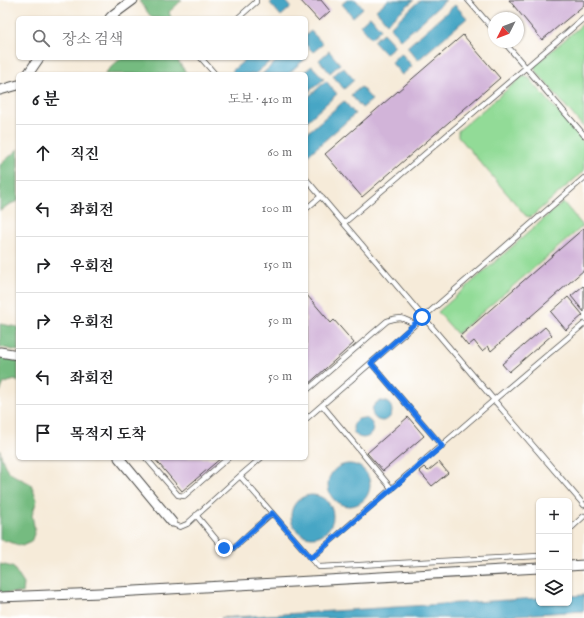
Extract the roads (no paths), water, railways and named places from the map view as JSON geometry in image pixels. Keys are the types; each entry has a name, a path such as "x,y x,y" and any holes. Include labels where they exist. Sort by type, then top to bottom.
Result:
{"street":[{"path":"112,16 133,0"},
{"path":"29,72 38,60"},
{"path":"0,90 16,86"},
{"path":"0,352 16,355"},
{"path":"120,460 172,522"},
{"path":"572,566 584,565"},
{"path":"0,597 100,593 536,568"}],"lane":[{"path":"468,0 488,23"},
{"path":"240,16 257,1"},
{"path":"344,223 584,18"},
{"path":"509,48 584,135"},
{"path":"203,60 213,72"},
{"path":"308,417 584,178"},
{"path":"308,181 422,317 584,505"},
{"path":"308,207 321,196"},
{"path":"308,389 388,321 397,318 405,319 414,324"},
{"path":"311,558 584,324"},
{"path":"371,363 442,446"},
{"path":"322,405 392,489"},
{"path":"148,460 178,495 184,496 226,460"},
{"path":"172,522 180,527 187,524 259,460"},
{"path":"240,476 319,567 536,556"},
{"path":"196,516 224,548 232,549 272,513"},
{"path":"572,527 584,516"}],"water":[{"path":"273,0 285,0 291,7 281,16 270,3"},
{"path":"347,0 356,0 363,8 353,17 342,4"},
{"path":"388,0 414,0 387,23 376,10"},
{"path":"420,0 446,0 401,40 390,27"},
{"path":"455,5 467,18 418,60 407,47"},
{"path":"370,16 381,29 371,38 360,25"},
{"path":"311,31 323,44 313,52 308,47 308,33"},
{"path":"383,33 395,46 385,54 373,41"},
{"path":"329,51 340,64 330,73 319,60"},
{"path":"401,53 412,66 402,75 391,62"},
{"path":"245,60 272,60 257,72 232,71"},
{"path":"278,60 304,60 290,72 264,72"},
{"path":"312,66 324,79 308,92 308,72 304,72"},
{"path":"343,67 354,80 344,89 333,76"},
{"path":"326,81 337,94 308,120 308,97"},
{"path":"361,87 372,100 362,108 351,95"},
{"path":"344,101 355,114 308,155 308,132"},
{"path":"382,401 389,404 392,411 389,418 382,421 375,418 372,411 375,404"},
{"path":"363,418 370,421 373,428 370,435 363,438 356,435 353,428 356,421"},
{"path":"349,464 364,470 370,485 364,500 349,506 334,500 328,485 334,470"},
{"path":"312,495 327,501 333,516 327,531 312,537 297,531 291,516 297,501"},
{"path":"584,595 584,611 467,618 221,618 536,598 536,606 572,606 572,596"}]}
